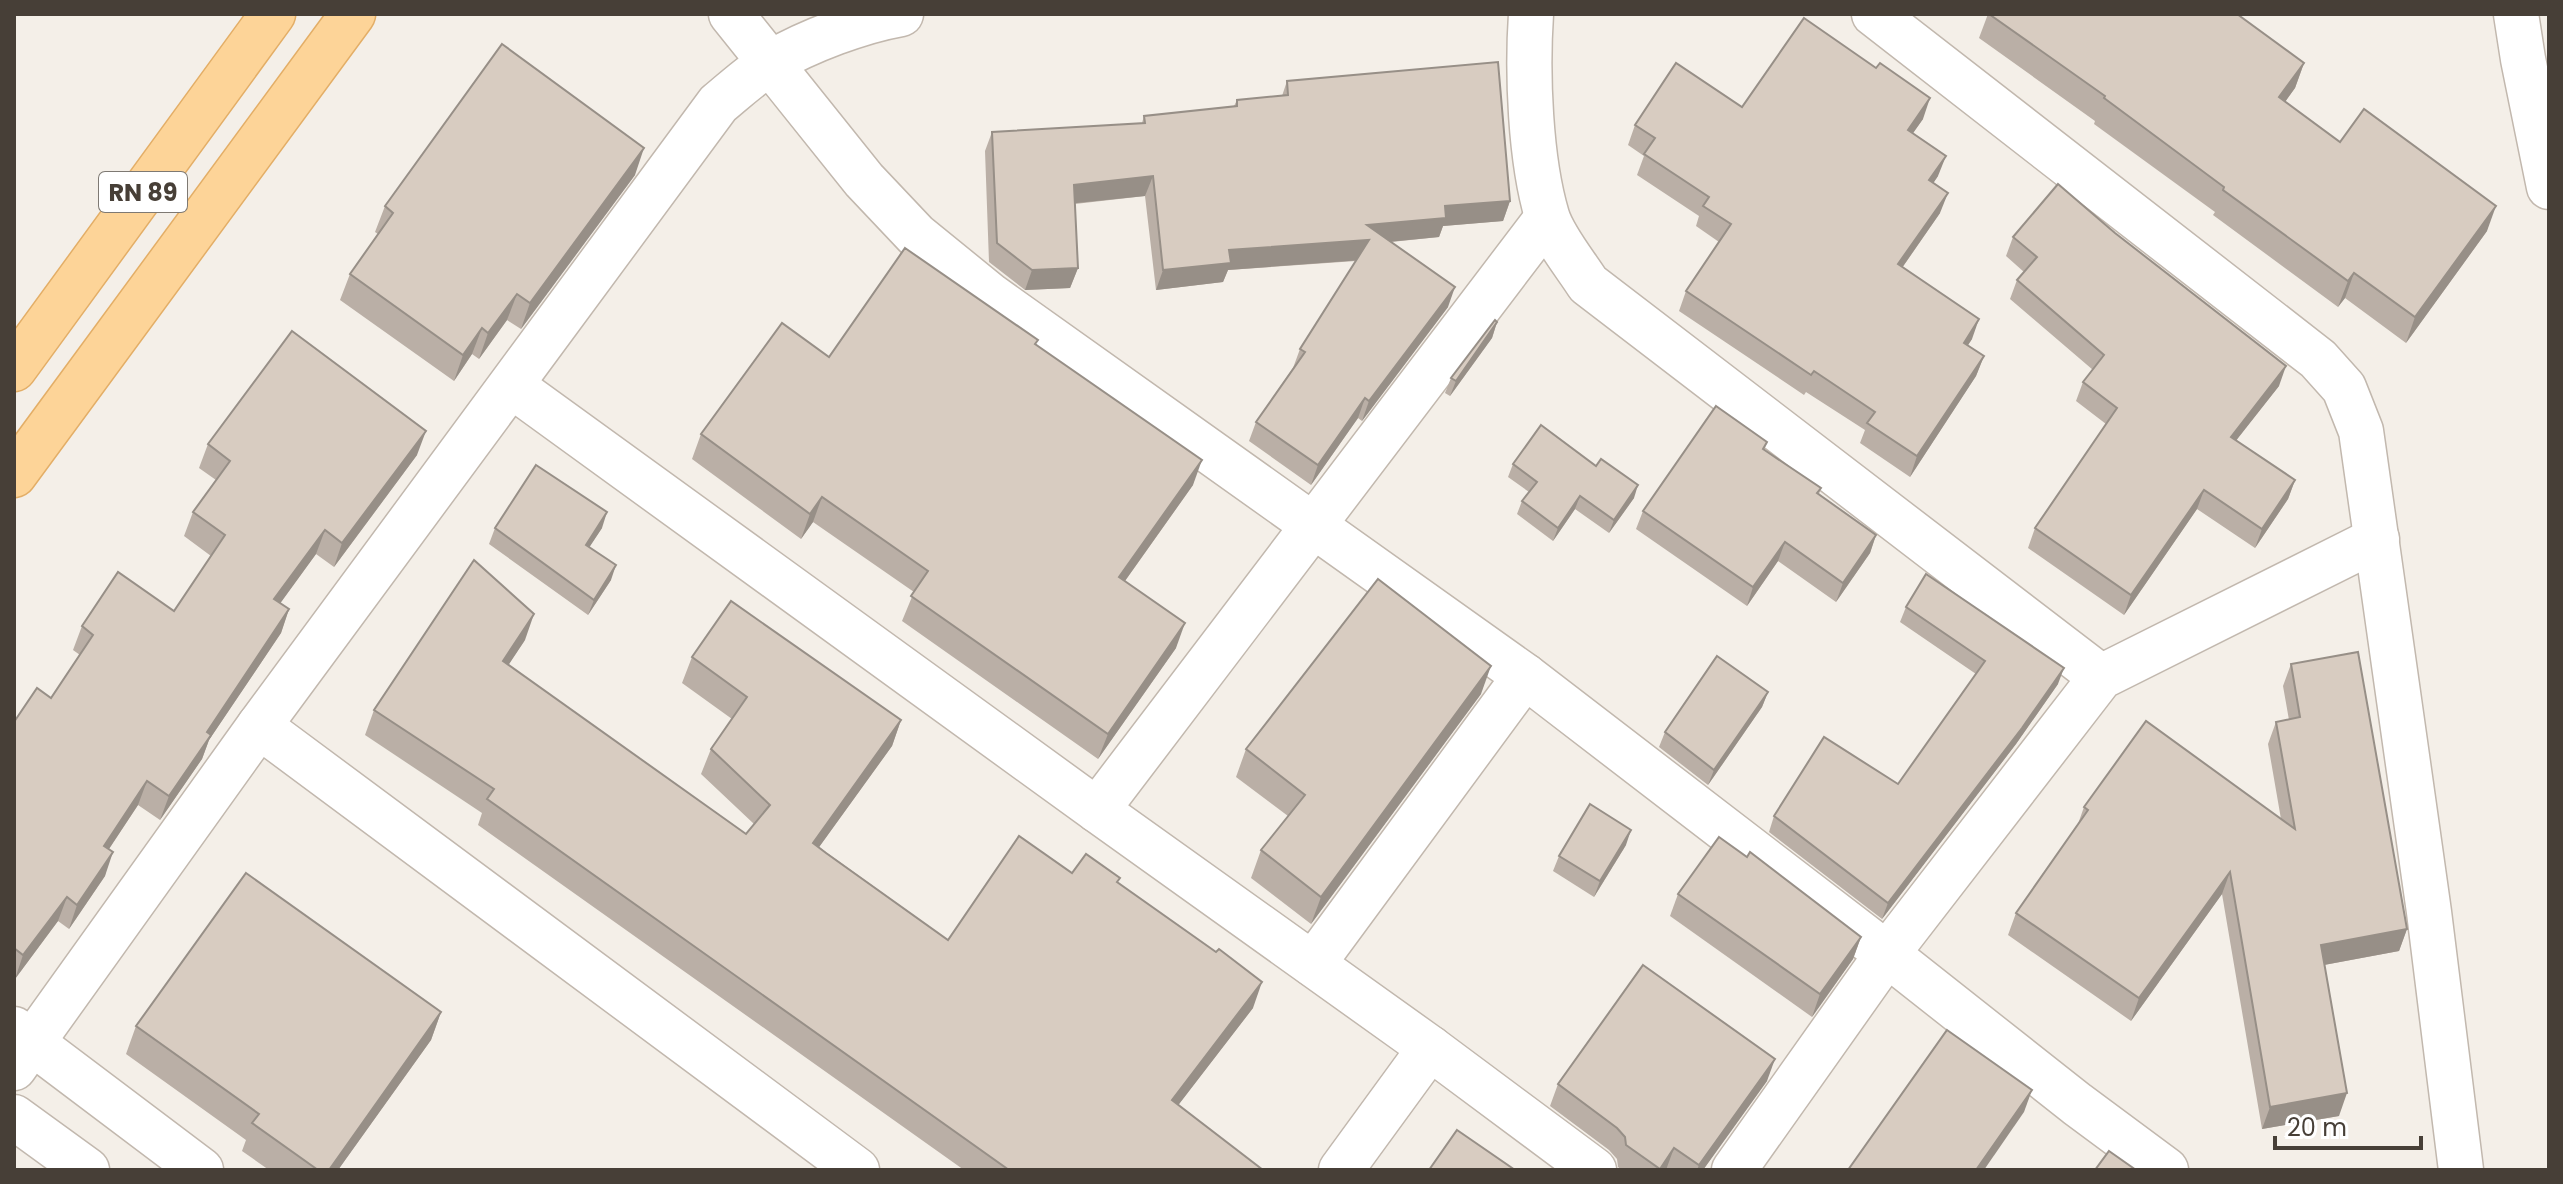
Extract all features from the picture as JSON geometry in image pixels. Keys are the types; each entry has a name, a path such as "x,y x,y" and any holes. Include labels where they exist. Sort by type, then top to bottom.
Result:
{"main road":[{"name":"RN 89","path":"14,369 273,14"},
{"path":"14,475 353,14"}],"street":[{"path":"731,14 864,180 916,235 991,296 1525,676 2166,1170"},
{"path":"201,1170 20,1047 718,104 770,63 805,45 901,14"},
{"path":"1531,14 1529,49 1535,153 1547,218 1588,284 2101,677"},
{"path":"1874,14 2318,359 2344,388 2361,431 2461,1170"},
{"path":"2516,14 2549,187"},
{"path":"1097,810 1547,218"},
{"path":"512,386 1430,1048 1594,1170"},
{"path":"1734,1170 1887,954 2101,677 2377,539"},
{"path":"1313,964 1525,676"},
{"path":"259,726 857,1170"},
{"path":"1341,1170 1430,1048"},
{"path":"14,1117 87,1170"}],"building":[{"path":"1989,14 2237,14 2304,63 2279,97 2340,142 2364,109 2496,206 2415,317 2354,273 2348,281 2223,190 2224,187 2105,96"},
{"path":"1804,18 1876,68 1880,63 1930,98 1908,130 1946,156 1929,180 1948,193 1898,264 1979,319 1964,343 1984,356 1917,456 1867,423 1875,412 1814,371 1811,375 1686,291 1731,224 1703,206 1709,197 1644,154 1655,138 1635,125 1676,63 1742,107"},
{"path":"502,44 644,148 530,303 517,294 488,333 482,328 463,355 350,274 393,213 385,206"},
{"path":"1498,62 1510,201 1445,206 1446,218 1367,225 1455,287 1369,401 1365,398 1318,465 1256,422 1305,352 1300,349 1369,240 1229,250 1231,263 1163,270 1153,176 1074,185 1078,268 1032,270 997,243 992,132 1145,123 1144,116 1237,106 1237,100 1288,95 1287,81"},
{"path":"2058,184 2115,233 2286,366 2231,437 2295,480 2262,529 2204,490 2131,595 2035,528 2117,408 2083,382 2104,355 2017,280 2037,257 2013,237"},
{"path":"905,248 1038,340 1035,344 1202,460 1119,577 1185,623 1108,734 911,596 928,571 822,497 810,514 701,434 782,323 829,357"},
{"path":"1495,320 1497,322 1456,381 1451,378"},
{"path":"292,331 426,431 342,543 325,530 274,599 289,609 207,732 211,735 169,796 147,781 104,846 113,852 77,905 67,897 23,955 14,948 14,722 37,688 51,698 93,635 82,626 118,572 174,611 225,535 193,512 230,461 208,444"},
{"path":"1716,406 1767,442 1763,449 1821,488 1817,493 1876,535 1843,583 1785,542 1753,587 1643,511"},
{"path":"1541,425 1596,466 1601,459 1638,485 1614,520 1580,496 1558,528 1522,501 1537,482 1513,464"},
{"path":"536,465 607,512 586,545 616,565 594,600 495,528"},
{"path":"474,560 534,614 503,661 746,834 770,805 711,749 747,697 692,657 731,601 901,720 813,843 826,853 948,940 1019,836 1072,873 1086,854 1120,878 1117,882 1216,952 1219,949 1262,982 1172,1100 1263,1170 1009,1170 487,799 494,789 374,710"},
{"path":"1926,574 2064,668 1888,903 1774,816 1824,737 1898,784 1985,661 1906,607"},
{"path":"1378,579 1491,666 1321,897 1261,850 1305,795 1246,749"},
{"path":"2358,652 2407,929 2321,945 2347,1093 2270,1107 2230,872 2139,998 2016,913 2088,810 2084,807 2146,721 2295,829 2276,722 2300,717 2291,664"},
{"path":"1717,656 1768,692 1714,770 1665,732"},
{"path":"1590,804 1631,830 1600,881 1559,856"},
{"path":"1719,837 1747,857 1750,852 1861,937 1820,994 1678,894"},
{"path":"246,873 441,1012 329,1170 318,1170 252,1123 259,1114 136,1026"},
{"path":"1643,965 1775,1059 1699,1165 1674,1148 1660,1169 1626,1145 1625,1137 1617,1128 1558,1084"},
{"path":"1947,1030 2032,1090 1976,1170 1848,1170"},
{"path":"1457,1130 1515,1170 1429,1170"},
{"path":"2109,1151 2136,1170 2095,1170"}]}
